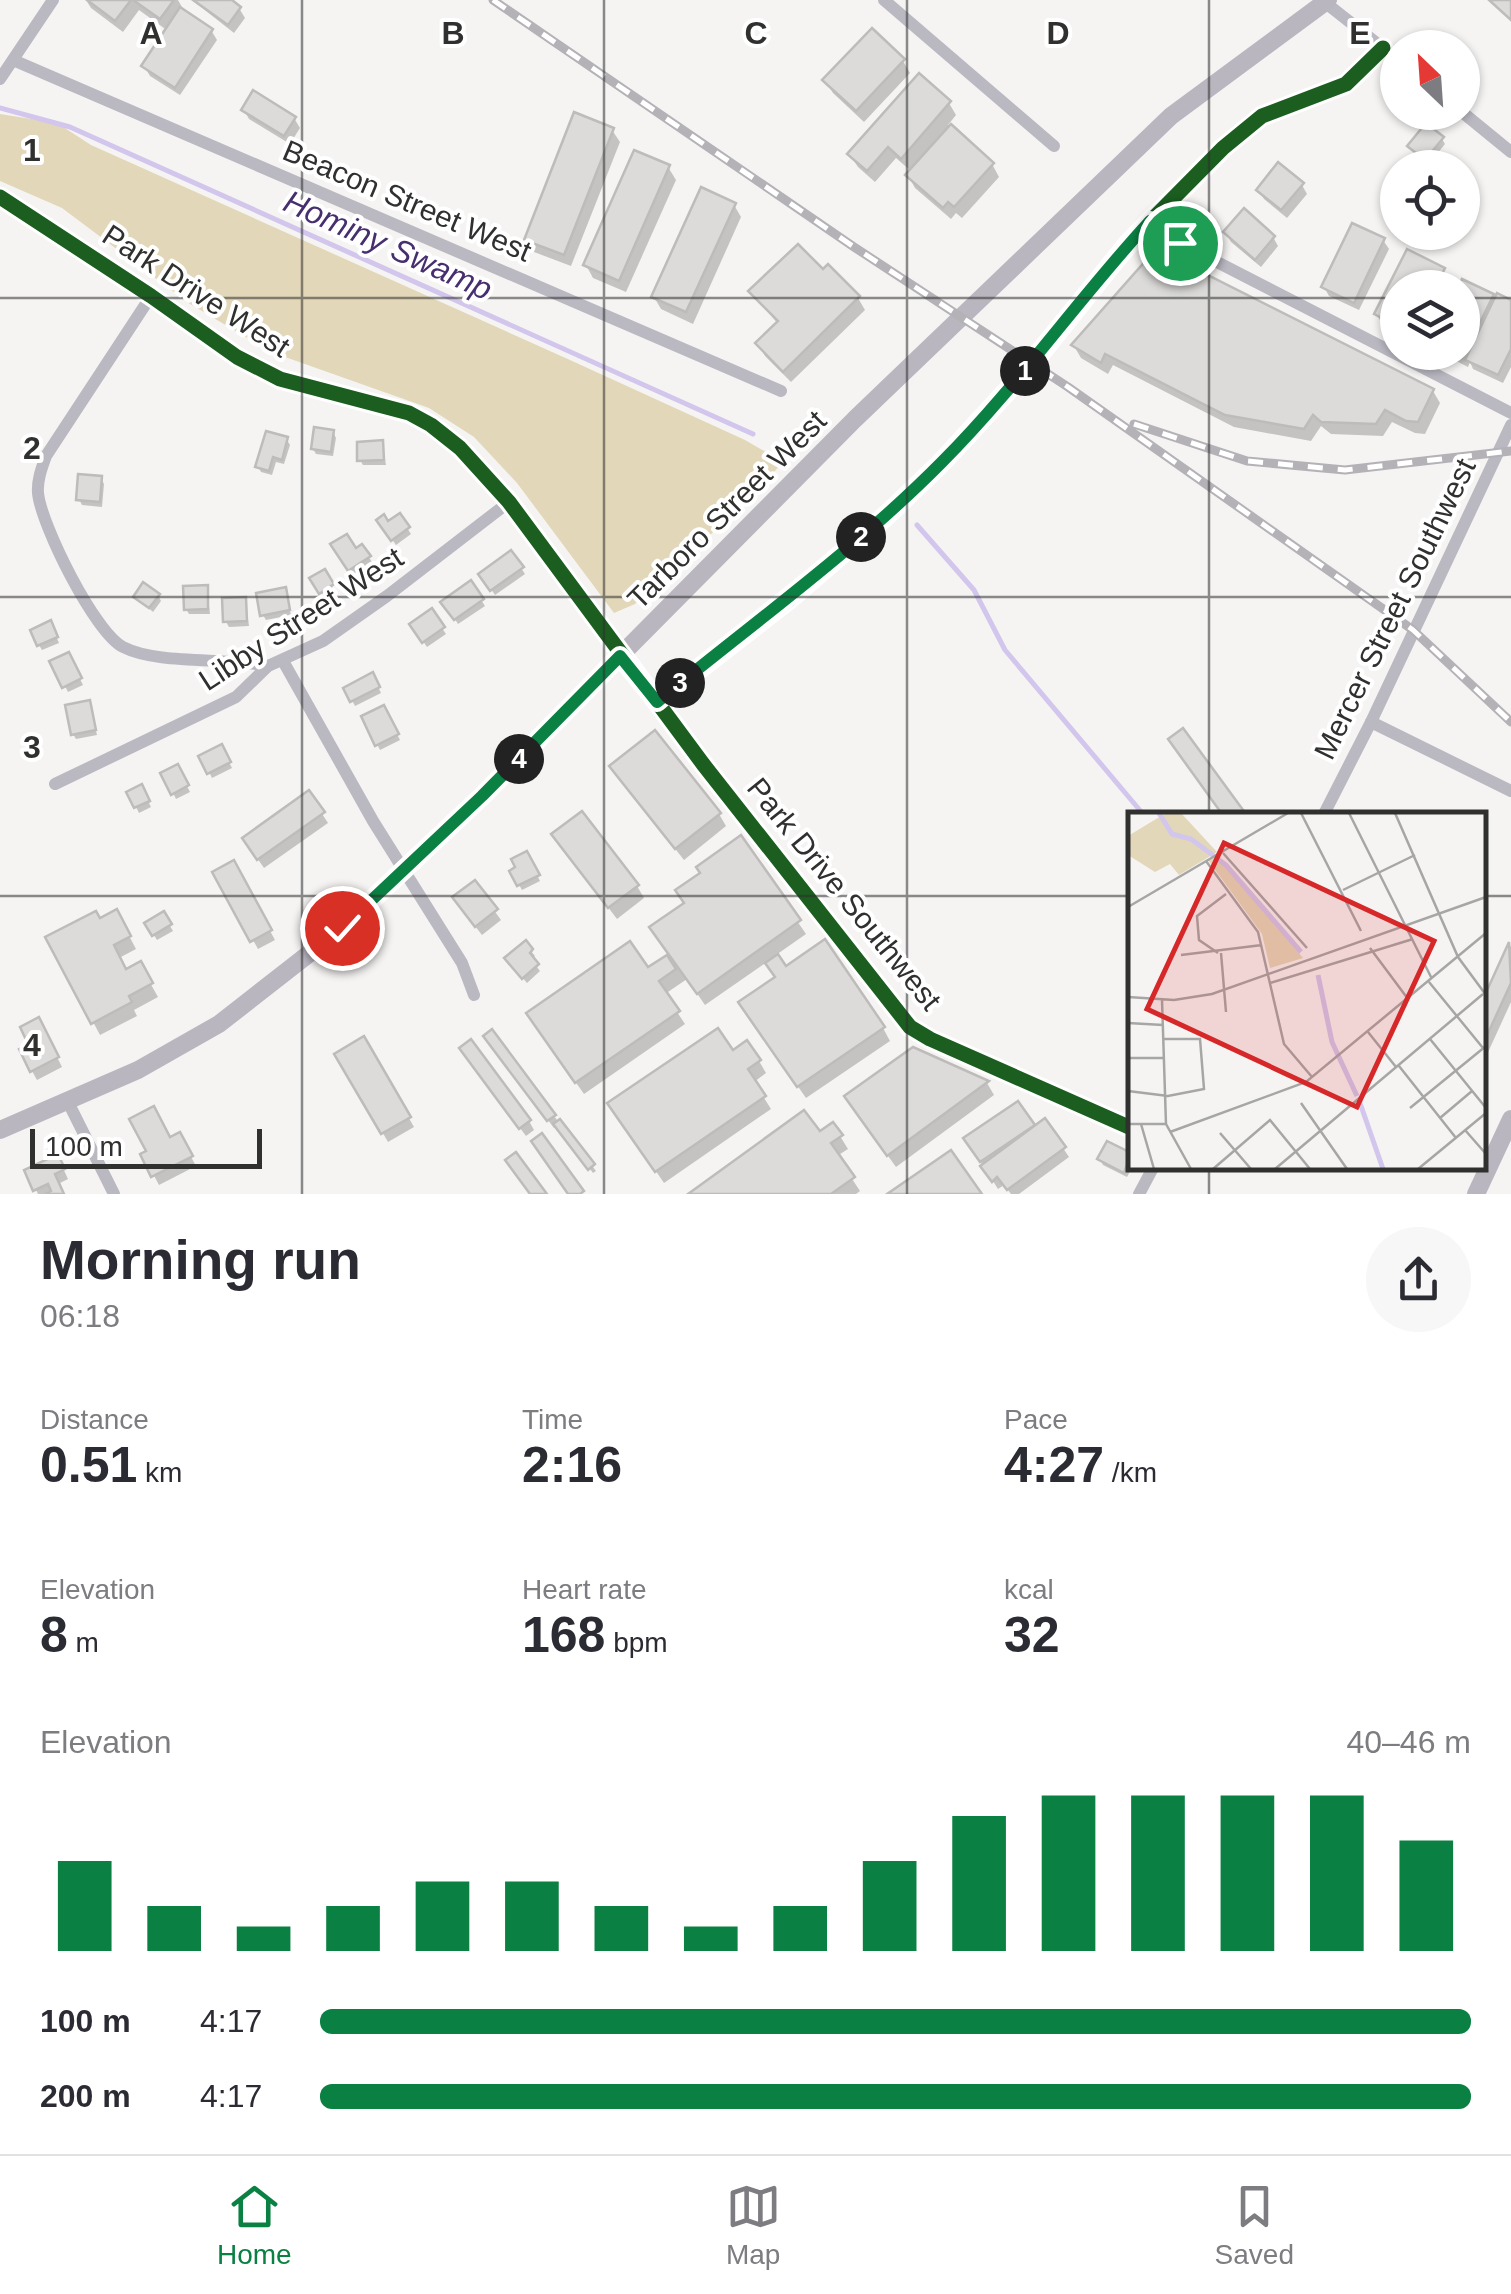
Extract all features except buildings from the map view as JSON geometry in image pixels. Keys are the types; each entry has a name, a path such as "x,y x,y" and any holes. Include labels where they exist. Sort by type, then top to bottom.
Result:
{"main road":[{"name":"Tarboro Street West","path":"0,1130 138,1070 219,1024 312,953 482,796 856,419 1172,116 1325,1"},
{"path":"1476,1194 1511,1119"}],"street":[{"path":"0,80 53,0"},
{"path":"884,0 1054,146"},
{"path":"1325,1 1380,46"},
{"path":"657,702 788,600 941,463 1032,364 1150,221 1223,148 1262,116 1346,84 1380,50"},
{"name":"Beacon Street West","path":"13,60 781,391"},
{"path":"1480,127 1511,152"},
{"name":"Park Drive West","path":"0,197 266,373 409,413 431,425 460,448 508,502 620,656"},
{"path":"1150,221 1180,243 1511,413"},
{"path":"151,296 46,456 39,480 42,509 83,600 105,633 119,646 163,658 232,660 268,666"},
{"name":"Mercer Street Southwest","path":"1325,812 1511,425"},
{"name":"Libby Street West","path":"55,784 236,697 268,666 323,641 508,502"},
{"name":"Park Drive Southwest","path":"620,656 910,1027 1128,1127"},
{"path":"283,661 373,821 462,964 474,995"},
{"path":"1371,722 1511,791"},
{"path":"68,1102 114,1194"},
{"path":"1139,1194 1152,1169"}],"shaded area":[{"path":"0,114 57,123 91,145 745,440 783,462 737,513 664,572 635,604 614,613 517,483 474,437 429,408 271,352 190,304 62,208 0,181"}],"waterway":[{"name":"Hominy Swamp","path":"0,108 70,127 753,434"},
{"name":"Hominy Swamp","path":"917,525 974,590 1005,650 1141,812"}],"railway":[{"path":"493,0 854,247 1068,387 1413,630 1511,722"},
{"path":"1134,424 1247,461 1345,470 1511,451"}],"cycle path":[{"path":"657,702 788,600 941,463 1031,365 1127,245 1223,148 1262,116 1346,84 1380,51"},
{"path":"0,197 237,357 280,379 409,413 460,448 509,502 703,764 910,1027 1128,1127"}],"route":[{"path":"342,928 431,846 620,656 657,702 788,600 887,515 1032,364 1150,221 1180,243"}]}
